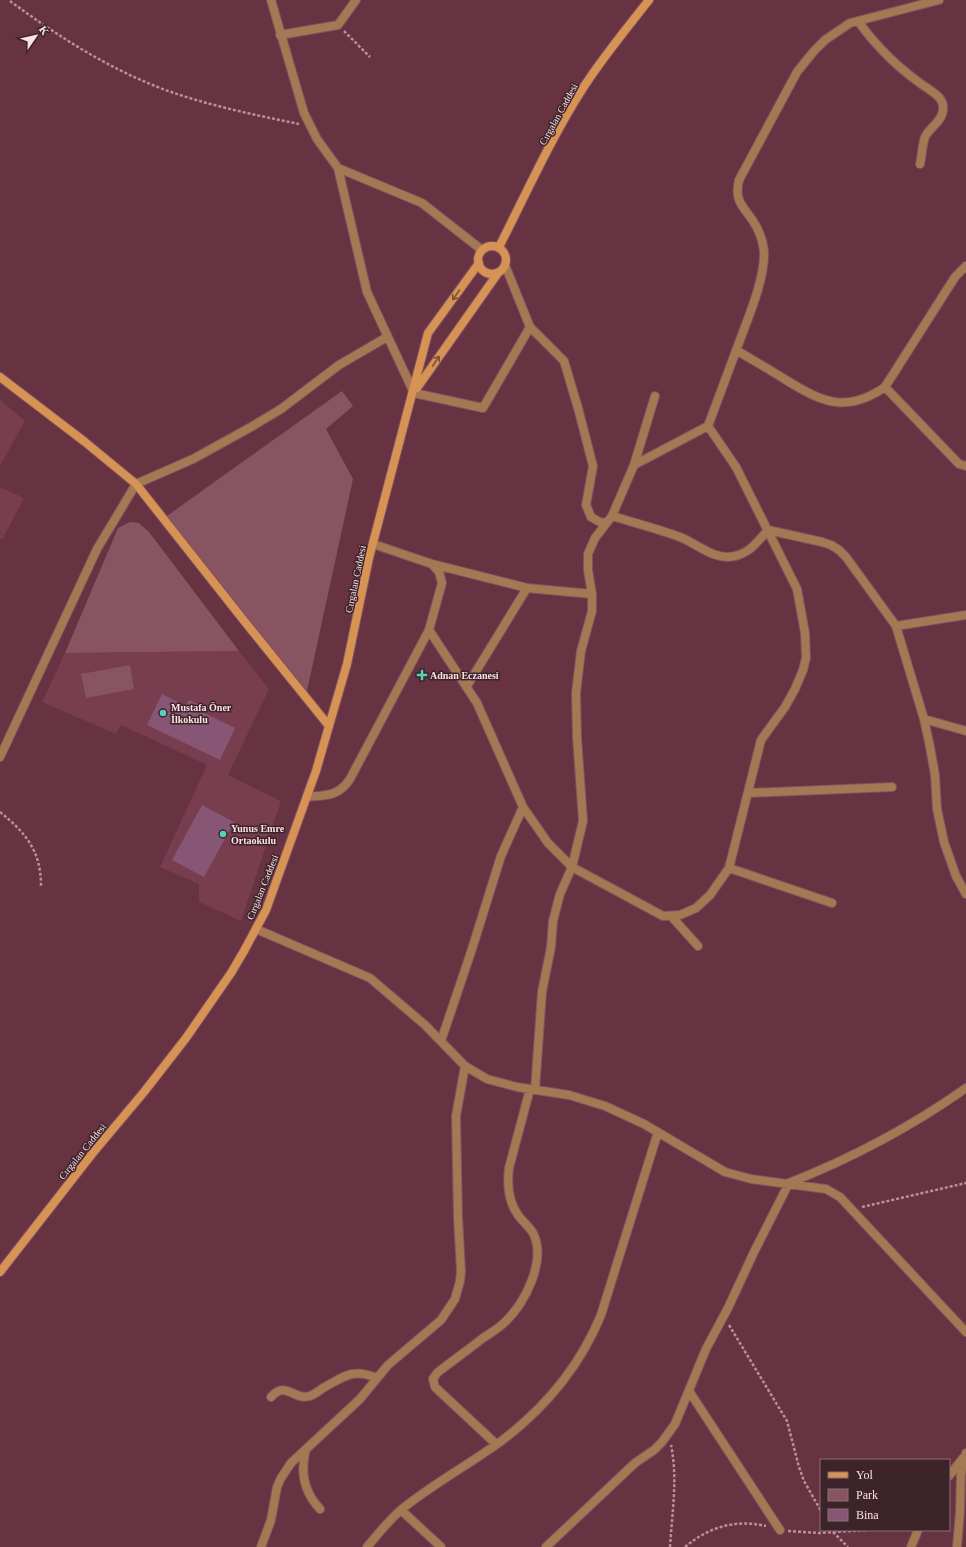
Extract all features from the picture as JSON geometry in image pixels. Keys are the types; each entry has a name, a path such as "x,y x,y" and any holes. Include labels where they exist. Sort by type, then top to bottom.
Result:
{"street":[{"path":"270,0 298,100 310,127 338,168 367,292 414,394 483,408 530,327"},
{"path":"280,35 338,25 356,0"},
{"name":"Cırgalan Caddesi","path":"499,247 565,118 583,88 610,50 649,0"},
{"path":"634,465 708,426 754,303 763,263 763,243 757,227 744,210 738,199 739,180 790,84 805,61 825,40 850,23 939,0"},
{"path":"858,21 869,37 896,65 908,76 936,95 942,104 943,109 941,117 926,137 920,164"},
{"path":"338,168 422,203 482,250"},
{"path":"505,265 498,273 491,274 484,271 478,263 479,256 482,250 492,246 499,247 506,255 505,265 530,327 564,361 593,466 586,505 591,517 600,522 606,523"},
{"name":"Cırgalan Caddesi","path":"0,1272 87,1160 165,1065 231,973 256,929 274,890 307,797 329,726 346,664 373,544 414,394 428,333 478,263"},
{"path":"736,350 807,393 827,401 858,401 885,387 956,277 966,266"},
{"name":"Cırgalan Caddesi","path":"414,394 498,273"},
{"path":"0,757 97,550 136,484 193,459 251,427 281,409 340,365 388,337"},
{"path":"0,377 85,442 136,484 329,726"},
{"path":"885,387 959,464 966,466"},
{"path":"496,1444 435,1387 434,1380 437,1373 505,1322 520,1303 532,1279 538,1259 538,1247 533,1233 518,1216 509,1195 508,1178 509,1168 533,1090 542,992 551,947 553,921 560,894 572,867 583,821 576,722 576,693 581,651 592,611 588,554 595,538 612,516 634,465 655,396"},
{"path":"429,630 477,703 523,808 548,843 572,867 663,916 671,916 688,912 704,902 721,882 730,868 761,740 785,707 803,670 806,658 805,634 797,589 736,467 708,426"},
{"path":"612,516 682,538 716,556 722,557 736,556 747,552 768,530"},
{"path":"768,530 822,542 839,550 846,557 896,626 924,719 935,775 935,792 939,826 949,859 966,894"},
{"path":"373,544 432,564 527,588 592,594"},
{"path":"307,797 332,795 346,785 429,630 442,584 439,572 432,564"},
{"path":"467,686 527,588"},
{"path":"896,626 966,615"},
{"path":"924,719 966,731"},
{"path":"748,793 892,787"},
{"path":"441,1040 472,949 501,856 523,808"},
{"path":"730,868 832,903"},
{"path":"671,916 698,946"},
{"path":"256,929 370,978 405,1006 441,1040 457,1060 487,1079 533,1090 569,1095 605,1106 625,1114 658,1132 725,1172 751,1179 826,1189 840,1197 966,1332"},
{"path":"261,1547 270,1520 277,1487 291,1463 360,1399 388,1365 441,1320 451,1307 458,1290 461,1271 458,1217 456,1116 465,1066"},
{"path":"546,1547 635,1463 654,1450 669,1433 680,1414 706,1349 724,1316 789,1184 891,1136 966,1088"},
{"path":"367,1547 401,1510 444,1478 496,1444 516,1428 548,1398 571,1370 588,1345 601,1315 658,1132"},
{"path":"271,1397 277,1391 282,1390 290,1391 301,1396 311,1396 348,1374 360,1373 377,1378"},
{"path":"689,1391 780,1530"},
{"path":"306,1449 303,1466 305,1483 312,1499 320,1510"},
{"path":"950,1475 966,1454"},
{"path":"957,1547 960,1512 960,1474 966,1454"},
{"path":"401,1510 441,1547"},
{"path":"911,1547 918,1531"}],"path":[{"path":"10,1 59,36 85,51 155,86 209,104 310,127"},
{"path":"338,25 370,57"},
{"path":"0,812 21,830 33,847 39,866 41,886"},
{"path":"852,1210 966,1183"},
{"path":"724,1316 787,1421 804,1481 820,1509"},
{"path":"669,1433 675,1476 670,1547"},
{"path":"685,1547 704,1533 719,1527 748,1524 806,1533 832,1531 848,1547"}],"shaded area":[{"path":"0,400 25,421 0,466"},
{"path":"0,487 24,498 3,538 0,539"},
{"name":"Mustafa Öner İlkokulu","path":"239,651 269,689 228,775 281,801 241,921 199,902 199,884 160,867 207,765 121,725 116,734 42,702 65,653"}],"green space":[{"path":"342,391 353,406 326,429 353,479 305,700 164,518"},
{"path":"130,522 139,523 149,532 239,651 65,653 118,528"},
{"path":"130,665 134,689 86,698 81,674"}],"building":[{"path":"162,694 186,706 189,700 202,706 200,711 235,728 220,760 147,725"},
{"path":"202,805 234,822 204,877 172,860"}],"place":[{"name":"Adnan Eczanesi","path":"422,675"},
{"name":"Mustafa Öner İlkokulu","path":"163,713"},
{"name":"Yunus Emre Ortaokulu","path":"223,834"}]}
